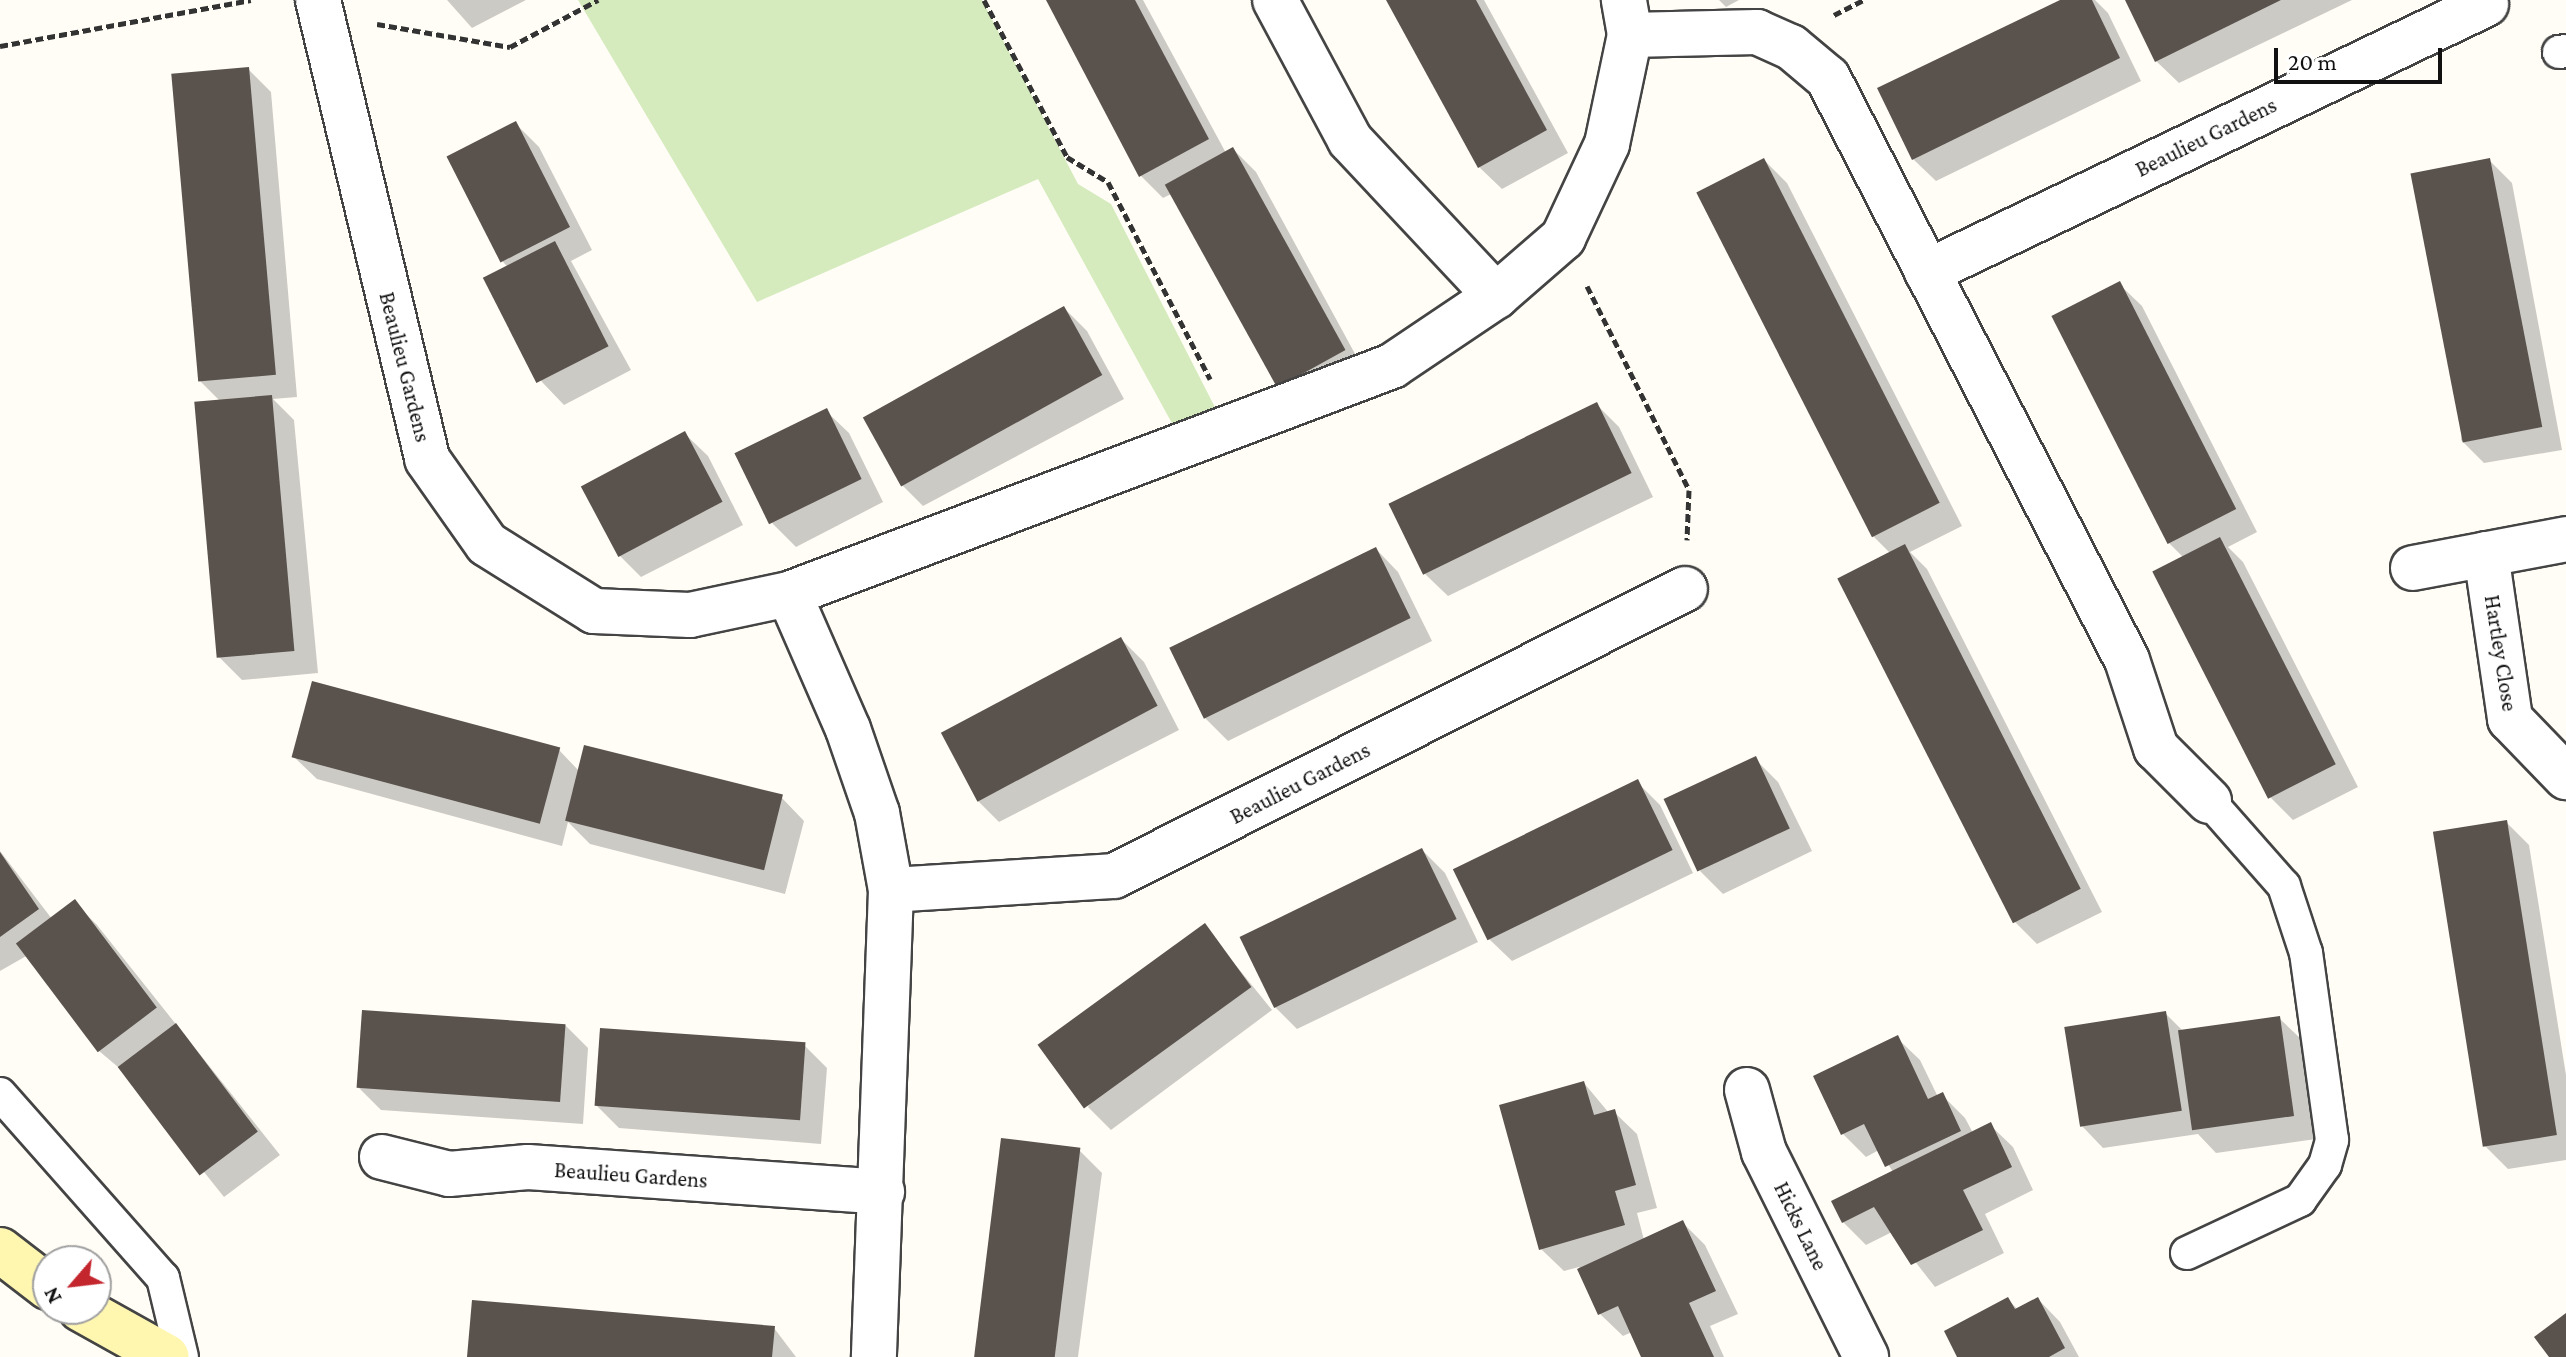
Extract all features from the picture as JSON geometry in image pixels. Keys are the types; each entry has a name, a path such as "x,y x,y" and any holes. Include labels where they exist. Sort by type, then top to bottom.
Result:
{"street":[{"path":"1275,0 1350,140 1496,296"},
{"name":"Beaulieu Gardens","path":"1927,272 2486,4"},
{"name":"Beaulieu Gardens","path":"319,7 427,459 487,544 594,611 690,615 789,594 1392,366 1496,296 1563,238 1607,144 1627,17 1757,32 1791,47 1828,78 2127,660 2156,748 2209,801"},
{"path":"2413,568 2566,539"},
{"name":"Hartley Close","path":"2486,554 2510,719 2566,777"},
{"name":"Beaulieu Gardens","path":"891,890 1114,876 1685,589"},
{"path":"789,594 848,729 877,813 891,890 874,1357"},
{"name":"Hicks Lane","path":"1747,1090 1764,1152 1866,1357"},
{"name":"Beaulieu Gardens","path":"382,1157 449,1174 528,1167 882,1192"},
{"path":"0,1250 32,1275"},
{"path":"110,1325 167,1357"}],"lane":[{"path":"2187,1253 2300,1200 2325,1165 2332,1140 2306,953 2284,886 2209,801"},
{"path":"0,1094 163,1278 182,1357"}],"path":[{"path":"0,46 251,0"},
{"path":"319,7 510,47 598,0"},
{"path":"984,0 1067,157 1108,182 1235,427"},
{"path":"1563,238 1689,490 1685,589"}],"green space":[{"path":"578,0 982,0 1078,184 1111,204 1221,419 1179,436 1038,179 757,302"}],"building":[{"path":"1046,0 1135,0 1209,139 1139,177"},
{"path":"1386,0 1476,0 1547,130 1478,168"},
{"path":"2060,0 2092,0 2120,58 1912,160 1877,88"},
{"path":"2125,0 2281,0 2155,62"},
{"path":"249,67 276,375 198,382 171,74"},
{"path":"516,121 570,227 501,262 447,156"},
{"path":"1233,147 1345,350 1277,388 1165,185"},
{"path":"1764,158 1940,503 1872,537 1696,193"},
{"path":"2490,158 2542,427 2463,442 2410,173"},
{"path":"555,241 609,346 536,383 483,278"},
{"path":"2120,281 2236,509 2168,544 2051,316"},
{"path":"1064,306 1102,375 901,487 863,418"},
{"path":"272,395 294,651 217,658 194,402"},
{"path":"1597,402 1632,473 1423,575 1388,504"},
{"path":"827,408 862,479 769,524 734,453"},
{"path":"685,431 723,502 618,557 581,486"},
{"path":"2220,537 2336,764 2268,799 2152,572"},
{"path":"1905,544 2081,889 2013,923 1837,579"},
{"path":"1376,547 1411,618 1204,719 1169,648"},
{"path":"1121,637 1158,706 977,802 941,733"},
{"path":"312,681 560,748 540,824 292,757"},
{"path":"584,745 783,795 764,870 565,821"},
{"path":"1756,756 1790,829 1697,872 1664,799"},
{"path":"1638,779 1673,850 1487,940 1453,869"},
{"path":"2507,820 2557,1135 2483,1147 2433,832"},
{"path":"1422,848 1457,919 1274,1008 1240,937"},
{"path":"0,852 39,909 0,937"},
{"path":"75,899 157,1008 98,1052 16,944"},
{"path":"1205,923 1251,987 1084,1109 1038,1045"},
{"path":"362,1010 566,1024 560,1102 357,1088"},
{"path":"2166,1011 2182,1111 2080,1127 2064,1027"},
{"path":"2280,1016 2294,1116 2192,1130 2178,1030"},
{"path":"176,1023 258,1132 200,1176 118,1067"},
{"path":"600,1028 805,1042 800,1120 595,1106"},
{"path":"1898,1035 1928,1099 1943,1092 1961,1131 1885,1167 1864,1124 1841,1135 1813,1076"},
{"path":"1584,1081 1594,1115 1615,1109 1636,1185 1615,1191 1625,1225 1539,1250 1499,1105"},
{"path":"1991,1122 2012,1167 1963,1190 1983,1230 1911,1265 1874,1207 1842,1223 1831,1201"},
{"path":"1001,1138 1080,1148 1055,1357 974,1357"},
{"path":"1683,1220 1716,1291 1689,1303 1714,1357 1641,1357 1618,1306 1598,1315 1577,1269"},
{"path":"2008,1297 2015,1309 2038,1297 2065,1348 2049,1357 1957,1357 1944,1331"},
{"path":"472,1300 775,1326 772,1357 467,1357"},
{"path":"2566,1313 2566,1357 2549,1357 2534,1337"}]}
